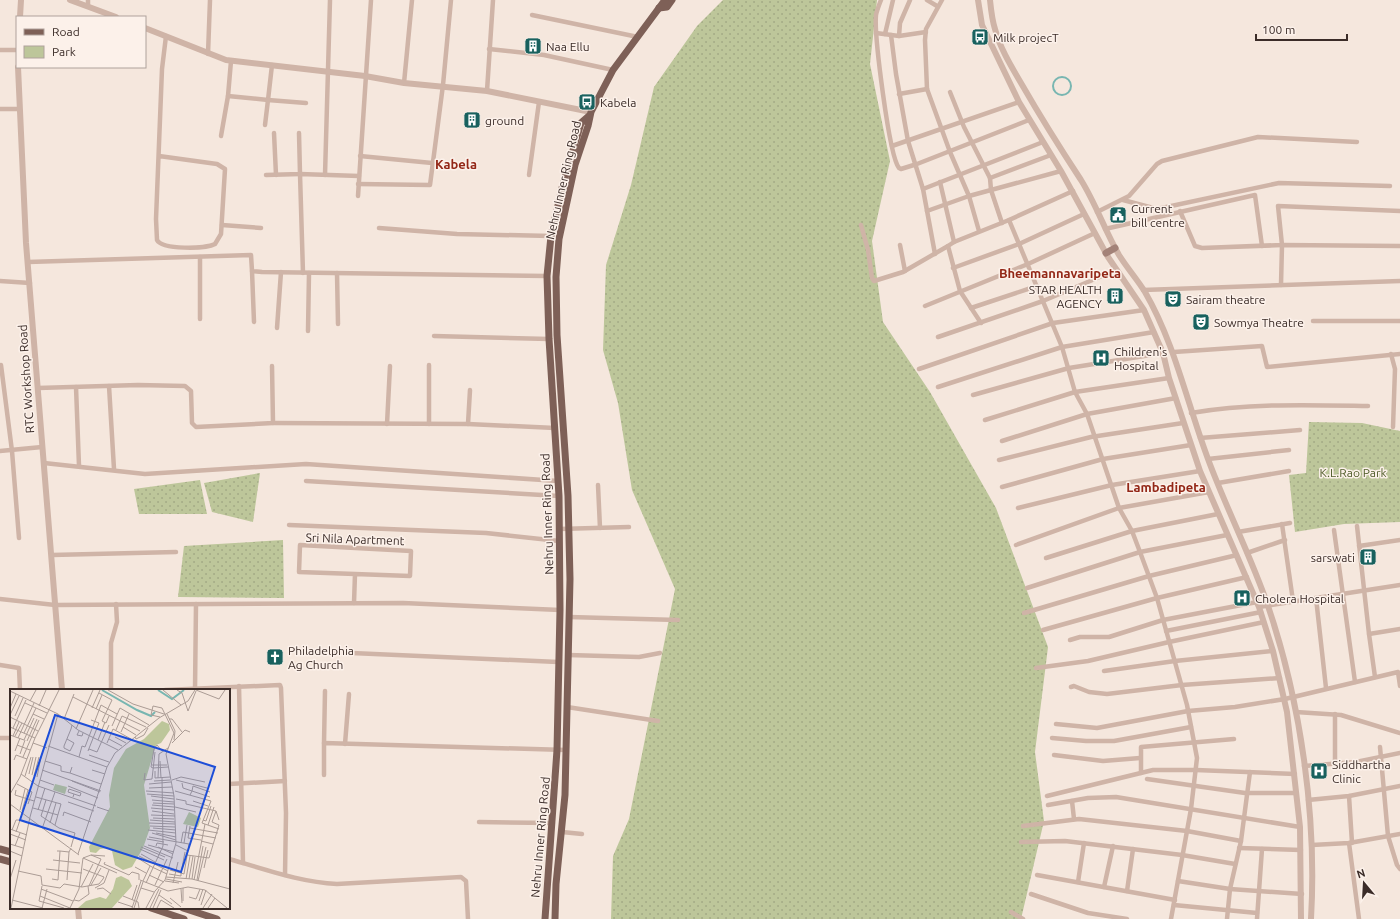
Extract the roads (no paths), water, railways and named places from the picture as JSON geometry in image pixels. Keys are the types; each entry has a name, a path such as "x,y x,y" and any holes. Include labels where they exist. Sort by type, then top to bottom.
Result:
{"main road":[{"path":"657,0 659,8 667,7 672,0"},
{"name":"Nehru Inner Ring Road","path":"545,919 557,750 560,610 559,496 549,339 547,276 551,236 574,142 581,123 590,114 613,70 665,0"},
{"name":"Nehru Inner Ring Road","path":"555,919 556,884 565,795 569,617 569,529 566,439 557,335 556,277 559,239 575,165 588,126 590,114"},
{"path":"1106,253 1115,248"},
{"path":"0,848 10,852"},
{"path":"0,859 10,862"},
{"path":"154,909 184,919"},
{"path":"194,910 217,919"}],"street":[{"path":"20,16 21,0"},
{"path":"70,0 88,3 114,16"},
{"path":"208,54 210,0"},
{"path":"325,175 330,0"},
{"path":"358,196 371,0"},
{"path":"404,83 412,0"},
{"path":"358,184 430,185 443,85 451,0"},
{"path":"487,91 493,0"},
{"path":"881,0 876,14 880,78 892,146 899,168 917,164 950,152 1030,120"},
{"path":"885,34 893,0"},
{"path":"899,36 900,23 910,0"},
{"path":"927,0 937,6"},
{"path":"942,0 937,6 926,32 927,89 950,152 969,196 979,231"},
{"path":"978,0 982,25 1019,102 1073,191 1084,214 1116,270 1144,310 1163,353 1169,378 1200,471 1259,607 1273,651 1285,699 1295,774 1300,827 1302,894 1301,919"},
{"path":"990,0 996,33 1012,67 1043,122 1083,184 1115,248 1143,290 1159,318 1174,352 1191,413 1200,438 1268,605 1294,696 1304,766 1312,845 1313,884 1311,919"},
{"path":"532,15 638,37"},
{"path":"146,28 208,54 231,61 365,76 404,83 443,85 487,91 590,114"},
{"path":"876,32 899,36 926,32"},
{"path":"892,35 899,94 908,141 917,164 923,189 935,254"},
{"path":"159,156 222,166 226,175 222,225 218,241 211,247 165,246 158,243 156,219 162,69 166,36"},
{"path":"490,49 544,55 613,70"},
{"path":"0,50 16,50"},
{"path":"221,136 228,96 231,61"},
{"path":"265,125 272,65"},
{"name":"RTC Workshop Road","path":"18,68 28,262 62,689"},
{"path":"899,94 927,89"},
{"path":"950,92 961,122 990,178 991,190 1002,223"},
{"path":"228,96 306,103"},
{"path":"529,175 539,102"},
{"path":"892,146 1019,102"},
{"path":"0,109 19,109"},
{"path":"274,133 276,175"},
{"path":"299,133 308,331"},
{"path":"1097,212 1123,200 1162,161 1253,138 1264,137 1357,142"},
{"path":"923,189 983,164 1043,142"},
{"path":"990,178 1051,155"},
{"path":"360,156 432,163"},
{"path":"927,211 969,196 1061,171"},
{"path":"266,175 300,174 359,176"},
{"path":"940,182 954,242"},
{"path":"1123,200 1157,209 1279,183 1390,186"},
{"path":"861,225 868,250 872,280 877,281 905,271 954,242 1009,220 1073,191"},
{"path":"1105,229 1255,195 1262,246"},
{"path":"1281,285 1282,245 1278,206 1400,211"},
{"path":"1180,211 1198,248 1282,245 1400,246"},
{"path":"953,268 1019,244 1084,214"},
{"path":"1009,220 1062,347 1075,392 1087,414 1104,459 1119,508 1132,531 1149,576 1157,598 1182,685 1197,758 1191,809 1171,919"},
{"path":"222,225 261,228"},
{"path":"379,228 457,234 551,236"},
{"path":"925,306 1028,264 1095,233"},
{"path":"900,245 905,271"},
{"path":"948,246 960,291 981,323"},
{"path":"28,262 251,255 254,322"},
{"path":"200,257 200,319"},
{"path":"938,337 1044,301 1116,270"},
{"path":"252,271 547,276"},
{"path":"277,328 281,272"},
{"path":"337,273 338,324"},
{"path":"0,281 30,283"},
{"path":"1143,290 1400,281"},
{"path":"971,308 1037,286"},
{"path":"919,369 1053,324 1144,310"},
{"path":"1313,321 1400,321"},
{"path":"938,387 1062,347 1154,332"},
{"path":"434,336 549,339"},
{"path":"1174,352 1262,346 1267,367 1400,354"},
{"path":"973,395 1069,368 1163,353"},
{"path":"1391,354 1395,369 1393,427"},
{"path":"1,366 12,451 19,538"},
{"path":"272,366 273,422"},
{"path":"387,424 390,366"},
{"path":"429,366 429,424"},
{"path":"986,420 1075,392 1169,378"},
{"path":"38,388 138,385 189,387 192,396 192,423 196,427 273,422 468,424 555,428"},
{"path":"109,386 114,469"},
{"path":"76,387 79,466"},
{"path":"468,424 470,390"},
{"path":"1002,440 1087,414 1176,398"},
{"path":"1191,413 1216,409 1270,405 1368,406"},
{"path":"999,460 1095,437 1184,423"},
{"path":"1200,438 1300,430"},
{"path":"1002,487 1104,459 1191,446"},
{"path":"0,451 42,447"},
{"path":"1208,459 1289,450"},
{"path":"44,463 114,469 145,474 306,464 558,481"},
{"path":"1018,508 1112,485 1200,471"},
{"path":"1218,483 1289,472"},
{"path":"306,481 559,496"},
{"path":"598,485 600,528"},
{"path":"1016,545 1119,508 1209,492"},
{"path":"1046,558 1132,531 1218,514"},
{"path":"1238,532 1290,523"},
{"path":"1282,524 1293,601"},
{"path":"289,525 486,533 559,541"},
{"path":"1357,526 1363,590 1375,677"},
{"path":"559,529 629,527"},
{"path":"1334,530 1355,682"},
{"path":"1026,588 1140,552 1227,535"},
{"path":"1247,553 1285,540"},
{"path":"1359,546 1400,540"},
{"name":"Sri Nila Apartment","path":"300,545 411,551 410,576 355,574 299,572 300,545"},
{"path":"52,556 176,552"},
{"path":"1024,613 1149,576 1237,555"},
{"path":"354,603 355,574"},
{"path":"1043,630 1157,598 1247,578"},
{"path":"1166,631 1268,605 1400,585"},
{"path":"1316,598 1326,688"},
{"path":"0,599 55,605 403,603 560,610"},
{"path":"111,689 111,643 117,622 116,604"},
{"path":"196,604 195,689 276,684 280,685 281,688 285,782 285,876"},
{"path":"1070,640 1080,637 1109,637 1163,620 1259,607"},
{"path":"569,617 678,620"},
{"path":"1036,668 1088,661 1264,622"},
{"path":"1369,634 1400,629"},
{"path":"1104,671 1175,661 1273,651"},
{"path":"329,652 558,662"},
{"path":"568,655 639,656 660,653"},
{"path":"0,665 19,668 20,689"},
{"path":"1056,724 1097,728 1188,711 1235,707 1285,699 1326,688 1399,672 1400,686"},
{"path":"1071,687 1074,686 1089,692 1107,694 1182,685 1280,678"},
{"path":"239,686 243,863"},
{"path":"324,775 325,691"},
{"path":"345,744 348,694"},
{"path":"567,707 658,721"},
{"path":"1296,712 1335,714 1400,733"},
{"path":"1335,714 1336,764"},
{"path":"1052,738 1086,741 1114,741 1191,727"},
{"path":"1141,773 1141,747 1194,744 1234,739"},
{"path":"324,743 566,750"},
{"path":"1380,747 1388,836 1397,865 1400,869"},
{"path":"1304,766 1336,764 1400,753"},
{"path":"1054,755 1103,762 1140,758"},
{"path":"1047,796 1153,770 1196,770 1295,774"},
{"path":"1227,919 1230,890 1235,864 1242,841 1250,772"},
{"path":"1147,779 1194,787 1248,793 1296,793"},
{"path":"230,784 285,782"},
{"path":"1308,800 1325,797 1349,796 1400,786"},
{"path":"1349,796 1350,843 1359,919"},
{"path":"1048,805 1088,798 1116,797 1300,827"},
{"path":"1072,801 1074,819"},
{"path":"1022,826 1074,819 1187,832 1242,841"},
{"path":"479,822 553,823"},
{"path":"562,832 582,834"},
{"path":"1312,845 1350,843 1400,834"},
{"path":"1021,842 1065,840 1182,855 1235,864"},
{"path":"1078,882 1084,843"},
{"path":"1104,887 1114,846"},
{"path":"1239,848 1301,850"},
{"path":"1127,891 1133,849"},
{"path":"1257,919 1262,849"},
{"path":"230,860 285,876 313,882 336,884 461,877 466,881 468,919"},
{"path":"1037,875 1127,891 1174,902 1228,911 1257,913"},
{"path":"1178,881 1230,890 1302,894"},
{"path":"1030,894 1088,912 1127,919"},
{"path":"78,909 79,919"},
{"path":"1011,912 1023,919"}],"waterway":[{"path":"1062,77 1068,80 1071,86 1068,92 1062,95 1056,92 1053,86 1056,80 1062,77"}],"place":[{"name":"Milk projecT","path":"980,37"},
{"name":"Naa Ellu","path":"533,46"},
{"name":"Kabela","path":"587,102"},
{"name":"ground","path":"472,120"},
{"name":"Current bill centre","path":"1118,215"},
{"name":"STAR HEALTH AGENCY","path":"1115,296"},
{"name":"Sairam theatre","path":"1173,299"},
{"name":"Sowmya Theatre","path":"1201,322"},
{"name":"Children's Hospital","path":"1101,358"},
{"name":"sarswati","path":"1368,557"},
{"name":"Cholera Hospital","path":"1242,598"},
{"name":"Philadelphia Ag Church","path":"275,657"},
{"name":"Siddhartha Clinic","path":"1319,771"}],"district":[{"name":"Kabela","path":"456,164"},
{"name":"Bheemannavaripeta","path":"1060,273"},
{"name":"Lambadipeta","path":"1166,487"}],"park label":[{"name":"K.L.Rao Park","path":"1353,472"}]}
